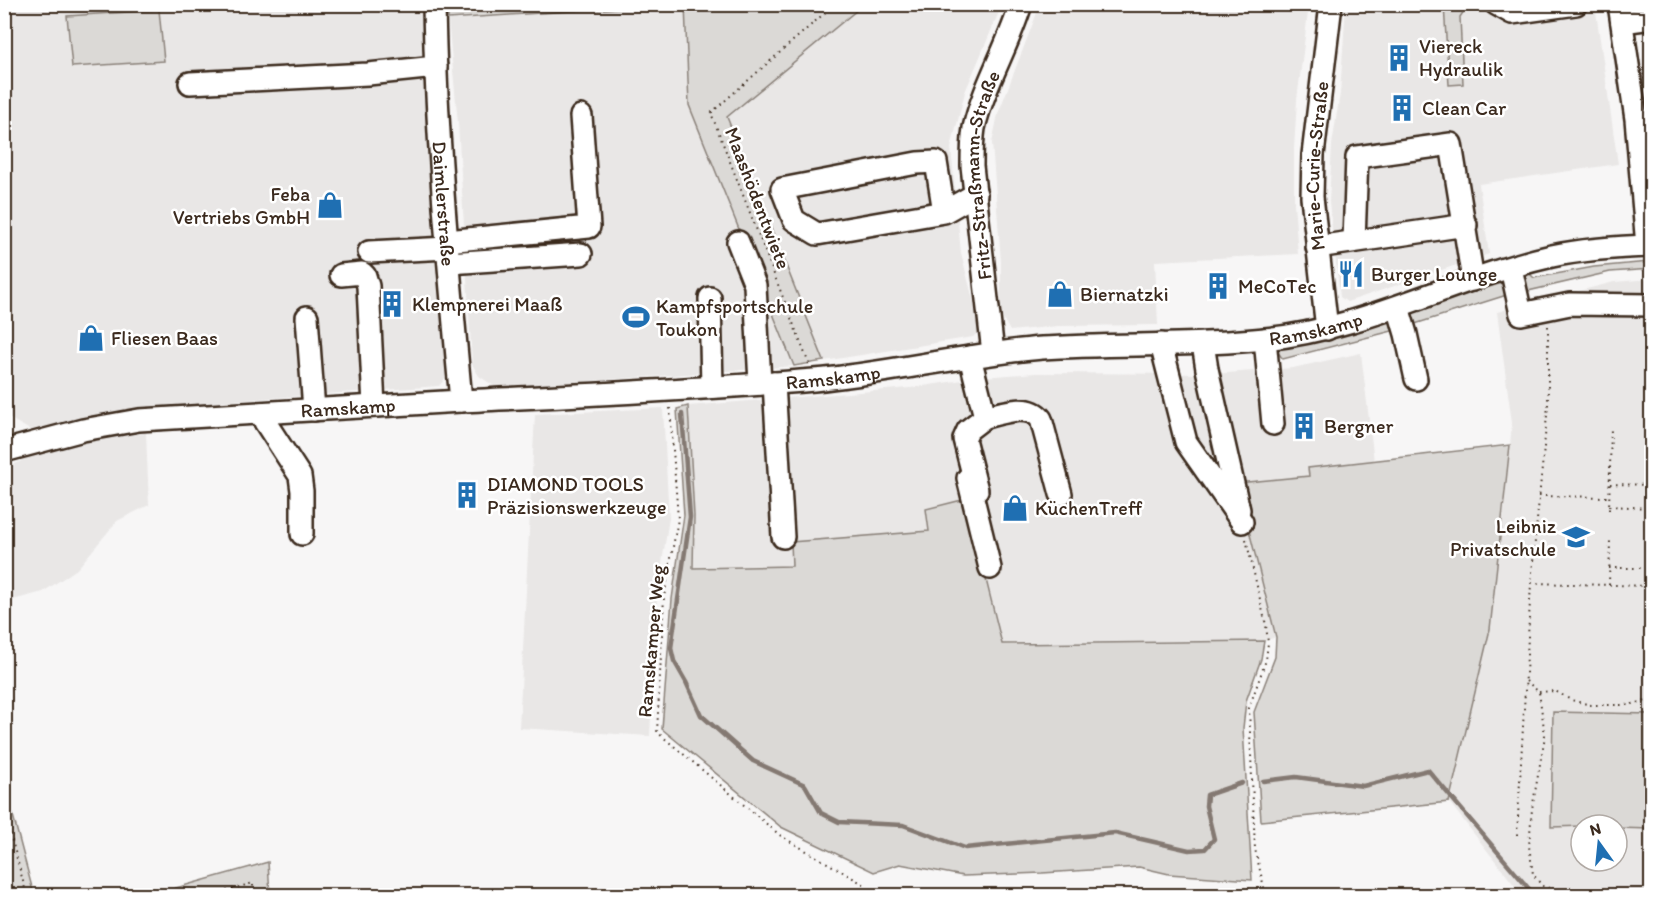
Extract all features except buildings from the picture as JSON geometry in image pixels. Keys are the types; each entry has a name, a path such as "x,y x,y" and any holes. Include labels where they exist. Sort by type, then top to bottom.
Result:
{"street":[{"name":"Daimlerstraße","path":"434,4 448,251 461,401"},
{"name":"Fritz-Straßmann-Straße","path":"993,353 972,166 974,131 983,99 1021,4"},
{"name":"Marie-Curie-Straße","path":"1327,329 1312,197 1313,155 1331,4"},
{"path":"1496,4 1512,13 1576,4"},
{"path":"1649,246 1636,119 1621,13 1652,18"},
{"path":"190,83 368,74 436,67"},
{"path":"448,251 589,227 581,116"},
{"path":"1354,242 1357,158 1451,144 1466,225 1473,280"},
{"path":"944,212 936,162 782,189 794,220 817,234 944,212 975,194"},
{"path":"1317,247 1466,225"},
{"path":"738,242 755,285 783,537"},
{"name":"Ramskamp","path":"6,446 139,420 669,391 864,375 993,353 1043,348 1203,344 1264,339 1327,329 1510,268 1554,256 1649,246"},
{"path":"369,252 580,254"},
{"path":"1510,268 1521,314 1570,304 1652,305"},
{"path":"341,275 362,273 368,286 374,406"},
{"path":"710,298 712,387"},
{"path":"1398,307 1407,334 1416,379"},
{"path":"307,317 314,410"},
{"path":"1264,339 1273,424"},
{"path":"1161,344 1186,442 1242,522"},
{"path":"1203,344 1242,522"},
{"path":"970,357 985,417"},
{"path":"978,490 965,433 985,417 1029,410 1037,413 1041,419 1062,494"},
{"path":"262,413 268,428 300,476 302,534"},
{"path":"966,445 963,461 990,568"}],"path":[{"name":"Maashödentwiete","path":"815,380 711,113 835,4"},
{"path":"1517,835 1531,583 1548,405 1548,308"},
{"name":"Ramskamper Weg","path":"669,391 678,519 664,597 657,732 781,836 865,885 863,896"},
{"path":"1611,427 1609,508 1652,508"},
{"path":"1610,484 1652,485"},
{"path":"1539,496 1610,497"},
{"path":"1242,522 1266,625 1268,643 1266,660 1249,708 1255,849 1266,896"},
{"path":"1609,585 1610,540"},
{"path":"1609,568 1652,568"},
{"path":"1531,583 1652,586"},
{"path":"1526,681 1539,692 1545,736 1532,809 1529,846 1533,874 1542,886 1581,896"},
{"path":"1539,692 1555,691 1571,700 1591,705 1626,705 1652,700"},
{"path":"4,811 27,896"},
{"path":"209,896 253,884 253,896"}],"shaded area":[{"path":"448,4 667,4 667,5 448,19"},
{"path":"4,5 421,5 432,176 449,365 444,380 439,386 175,405 97,415 30,430 9,418 4,401","holes":["159,10 163,61 67,16"]},
{"path":"685,5 689,105 794,366 494,386 479,376 472,364 458,123 448,19"},
{"path":"685,5 863,5 727,117 824,361 794,366 689,105"},
{"path":"863,5 1002,5 965,92 951,148 961,253 979,331 973,337 824,361 727,117"},
{"path":"1040,5 1309,5 1297,100 1294,149 1294,203 1298,254 1155,261 1158,325 1058,326 1010,331 1001,315 1001,262 992,143 998,114"},
{"path":"1346,5 1444,5 1449,85 1463,84 1460,17 1468,5 1595,5 1618,164 1479,184 1489,254 1347,302 1340,297 1329,202 1332,145 1340,93"},
{"path":"1444,5 1468,5 1460,17 1463,84 1449,85"},
{"path":"159,10 164,61 72,67 67,16"},
{"path":"1651,261 1651,269 1610,272 1528,291 1524,273 1528,272 1534,278 1594,267"},
{"name":"Leibniz Privatschule","path":"1651,279 1651,895 1522,895 1449,802 1490,629 1510,445 1512,423 1497,312 1614,282"},
{"path":"1502,283 1506,284 1510,294 1415,324 1411,322 1409,313 1412,310"},
{"path":"1390,316 1396,330 1283,359 1276,350 1276,347"},
{"path":"1361,353 1374,461 1309,468 1309,476 1237,484 1276,637 1264,641 1001,644 930,531 791,542 792,566 693,568 694,516 688,406 910,388 982,377 1036,373 1214,374 1293,368"},
{"path":"688,406 694,516 693,568 792,566 791,542 929,531 926,509 966,499 1002,644 1264,641 1261,659 1246,701 1243,728 1252,880 1169,874 1139,867 963,876 900,864 874,872 781,827 662,729 672,599 684,515 677,409"},
{"path":"663,408 669,518 657,595 650,736 519,728 535,414"},
{"path":"146,433 149,505 117,521 77,569 43,592 5,602 5,469 29,457 89,440"},
{"path":"1510,445 1490,629 1449,802 1261,821 1254,712 1275,657 1276,637 1237,483 1309,476 1308,468"},
{"path":"1553,712 1651,714 1651,829 1629,828 1629,813 1569,813 1569,826 1551,827"},
{"path":"5,785 34,895 5,895"},
{"path":"268,862 270,895 151,895"},
{"path":"393,892 508,893 508,896 393,896"}],"waterway":[{"path":"682,414 690,517 671,648 674,661 701,715 753,761 805,785 821,813 839,822 903,825 965,848 1115,833 1189,850 1205,849 1214,839 1206,806 1207,795 1242,783"},
{"path":"1263,781 1296,777 1363,786 1428,770 1535,896"}],"place":[{"name":"Viereck Hydraulik","path":"1399,58"},
{"name":"Clean Car","path":"1402,108"},
{"name":"Feba Vertriebs GmbH","path":"330,205"},
{"name":"Burger Lounge","path":"1351,274"},
{"name":"MeCoTec","path":"1218,286"},
{"name":"Biernatzki","path":"1060,294"},
{"name":"Klempnerei Maaß","path":"392,304"},
{"name":"Kampfsportschule Toukon","path":"636,317"},
{"name":"Fliesen Baas","path":"91,338"},
{"name":"Bergner","path":"1304,426"},
{"name":"DIAMOND TOOLS Präzisionswerkzeuge","path":"467,495"},
{"name":"KüchenTreff","path":"1015,508"},
{"name":"Leibniz Privatschule","path":"1576,537"}]}
